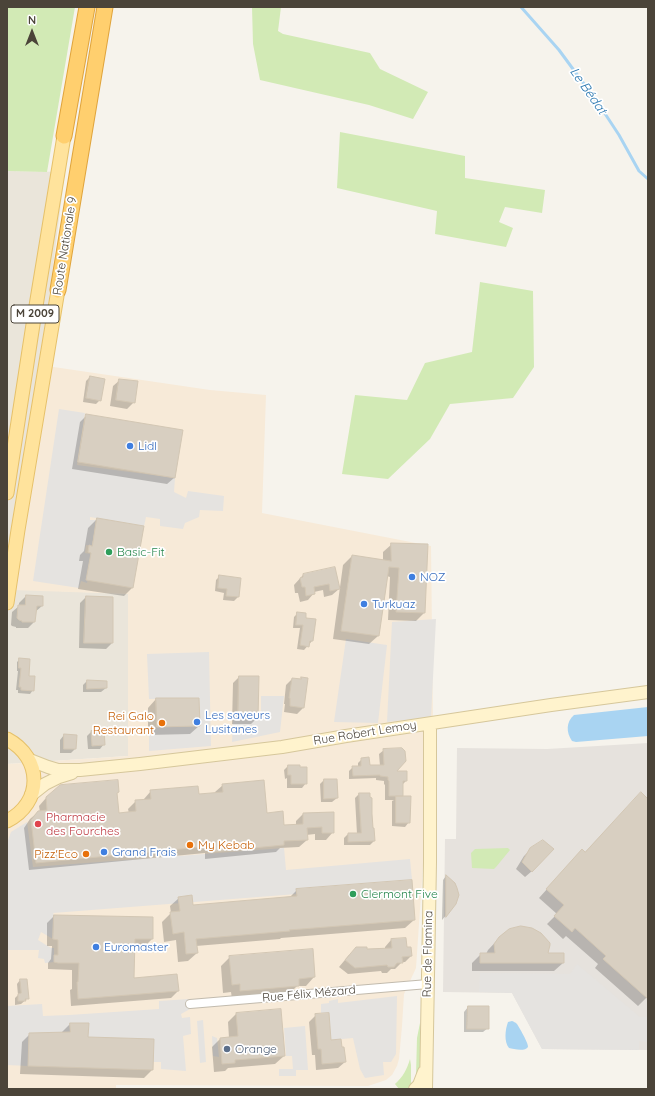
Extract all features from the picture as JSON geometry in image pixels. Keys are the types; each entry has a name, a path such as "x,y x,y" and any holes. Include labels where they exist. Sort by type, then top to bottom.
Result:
{"highway":[{"name":"M 2009","path":"64,136 87,7"},
{"name":"Route Nationale 9","path":"58,290 105,7"}],"main road":[{"name":"M 2009","path":"7,493 64,136"},
{"name":"Route Nationale 9","path":"7,603 58,290"},
{"name":"Rue Robert Lemoy","path":"30,760 58,770 80,770 140,764 282,747 551,705 648,692"},
{"name":"Rue de Flamina","path":"426,1089 430,724"},
{"path":"7,738 17,744 30,760 34,775 34,785 28,803 14,818 7,821"},
{"name":"Rue Robert Lemoy","path":"31,795 44,784 80,770"},
{"path":"415,1089 422,1078 427,1061"}],"street":[{"name":"Rue Félix Mézard","path":"190,1004 428,984"}],"shaded area":[{"path":"7,171 65,172 12,589 128,594 128,756 7,764"},
{"path":"40,365 210,390 266,395 262,513 431,546 433,719 416,968 404,994 399,1059 392,1075 386,1080 368,1086 116,1085 116,1089 7,1089 7,764 128,756 128,594 12,590"},
{"path":"59,409 85,413 77,465 175,478 174,492 186,498 188,491 224,496 223,511 200,510 199,517 185,523 183,529 160,526 160,519 146,517 144,526 90,517 90,520 96,520 92,546 86,545 85,553 91,554 87,583 81,581 79,588 33,581"},
{"path":"436,619 431,717 387,722 392,622"},
{"path":"346,639 387,645 378,723 334,722"},
{"path":"209,652 211,746 149,751 149,727 200,726 199,698 149,699 147,654"},
{"path":"261,696 284,696 280,732 232,742 233,719 261,718"},
{"path":"648,743 648,1050 542,1049 512,993 443,992 445,839 456,839 457,748 547,749"},
{"path":"27,822 33,867 284,848 286,870 410,859 412,880 296,890 297,894 53,913 53,939 41,932 38,940 51,948 54,948 54,962 45,963 44,959 38,958 39,950 8,950 7,843 11,832"},
{"path":"577,964 640,1017 648,1017 648,1042 639,1041 639,1050 542,1049 512,993 479,992 480,973 570,974"},
{"path":"397,996 396,1054 391,1062 383,1062 384,1075 365,1078 360,1069 353,1038 331,1040 329,1013 321,1013 321,1004 329,1003 329,1001 338,999 338,1003"},
{"path":"189,999 190,1009 181,1014 182,1018 190,1017 191,1034 183,1036 186,1071 161,1069 161,1062 153,1062 153,1039 88,1037 88,1023 70,1023 70,1032 29,1033 28,1066 7,1065 7,1006 42,1004 43,1016 69,1015 159,1009 159,1001"},
{"path":"203,1020 206,1062 200,1063 197,1021"},
{"path":"305,1026 308,1070 296,1070 296,1076 279,1076 279,1069 293,1069 292,1056 286,1056 284,1028"},
{"path":"212,1036 217,1038 219,1057 213,1056"}],"green space":[{"path":"7,7 75,7 47,172 7,171"},
{"path":"252,7 281,7 278,31 283,34 370,53 380,69 428,92 413,119 369,105 260,80 253,44"},
{"path":"340,132 465,156 465,178 545,190 542,213 505,207 499,222 513,228 506,247 435,234 437,211 337,188"},
{"path":"480,282 533,291 534,367 513,398 450,404 430,439 388,479 342,474 355,395 407,400 425,363 472,352"},
{"path":"508,848 510,850 494,869 472,868 471,853 475,849"},
{"path":"420,1023 420,1066 418,1076 416,1076 417,1038"},
{"path":"410,1059 411,1088 399,1089 395,1084 404,1073"}],"water":[{"path":"648,707 648,736 576,742 572,741 568,731 569,721 574,715"},
{"path":"512,1021 517,1024 524,1036 528,1045 526,1049 522,1050 509,1048 507,1045 506,1029 508,1022"}],"building":[{"path":"90,376 105,379 101,401 86,398"},
{"path":"119,379 138,381 135,403 116,400"},
{"name":"Lidl","path":"86,414 183,430 175,478 78,462"},
{"path":"97,518 144,526 133,588 86,580 91,553 88,552 89,545 92,546"},
{"path":"391,543 428,544 425,613 396,612 399,568 389,567 379,636 341,631 352,555 391,561"},
{"path":"335,567 340,589 330,591 329,584 314,587 315,594 306,596 305,587 302,587 300,578 303,577 303,574"},
{"path":"219,575 241,578 239,597 226,596 227,589 218,588"},
{"path":"26,595 43,596 43,606 37,606 35,622 22,622 17,618 18,605 25,605"},
{"path":"86,596 113,597 113,643 84,643"},
{"path":"297,612 306,613 306,618 316,619 313,641 310,641 309,647 300,645 303,625 296,625"},
{"path":"19,658 30,659 29,676 35,676 34,691 21,690 21,687 19,687 21,668 19,668"},
{"path":"239,676 259,676 258,718 238,718"},
{"path":"301,677 308,678 304,708 290,706 289,698 292,678 301,679"},
{"path":"87,680 107,681 107,688 87,689"},
{"path":"156,698 199,698 200,726 157,727"},
{"path":"104,729 105,745 92,746 91,731"},
{"path":"64,734 77,735 76,749 64,749"},
{"path":"402,748 405,751 406,761 397,771 407,771 407,781 403,781 403,796 389,796 388,777 380,775 353,776 352,766 361,766 361,758 369,757 370,765 384,765 383,749"},
{"path":"288,765 300,765 300,767 307,767 307,784 291,784 291,775 288,775"},
{"path":"324,779 337,779 338,798 324,799"},
{"path":"118,780 119,792 117,793 119,813 136,811 135,800 151,799 150,790 198,786 199,794 223,792 222,784 264,780 267,813 283,811 284,825 303,824 303,813 334,812 334,833 322,833 322,827 307,828 308,840 284,841 284,845 212,852 212,846 36,863 31,820 38,811 47,810 46,797 60,785"},
{"path":"641,792 648,799 648,999 603,959 606,956 575,928 572,932 554,916 564,905 546,889 582,849 585,852"},
{"path":"359,793 370,793 370,797 372,798 375,841 348,842 348,833 361,833"},
{"path":"396,796 411,796 410,823 396,823"},
{"path":"543,840 554,849 532,872 522,862 530,848"},
{"path":"446,875 455,883 459,895 456,904 446,917"},
{"path":"412,880 415,920 196,939 198,953 186,954 184,932 173,934 170,912 180,911 178,897 192,895 193,905 297,896 296,889"},
{"name":"Euromaster","path":"54,915 153,917 153,939 135,939 134,978 177,974 179,991 78,999 77,982 79,963 54,962 54,955 58,955 58,940 53,939"},
{"path":"521,926 532,928 541,933 550,943 548,953 564,953 564,963 480,963 480,953 495,953 494,944 499,937 509,929"},
{"path":"406,938 407,947 411,947 412,956 402,957 403,963 397,963 394,967 388,967 387,965 355,968 345,960 356,947 367,947 367,949 392,948 391,939"},
{"path":"313,949 315,977 299,979 299,986 240,991 240,984 232,985 229,956"},
{"path":"20,979 27,979 29,999 25,999 26,1001 18,1001 18,994 21,993"},
{"path":"468,1006 489,1006 489,1029 467,1029"},
{"path":"281,1009 285,1056 235,1060 235,1063 222,1064 220,1038 238,1036 236,1013"},
{"path":"329,1013 331,1040 341,1039 342,1047 344,1047 346,1062 322,1064 321,1049 318,1049 315,1014"},
{"path":"70,1023 89,1023 88,1037 154,1039 153,1070 28,1066 29,1033 70,1032"}],"waterway":[{"name":"Le Bédat","path":"521,7 559,50 598,103 619,135 639,171 648,179"}],"place":[{"name":"Lidl","path":"130,446"},
{"name":"Basic-Fit","path":"109,552"},
{"name":"NOZ","path":"412,577"},
{"name":"Turkuaz","path":"364,604"},
{"name":"Les saveurs Lusitanes","path":"197,722"},
{"name":"Rei Galo Restaurant","path":"162,723"},
{"name":"Pharmacie des Fourches","path":"38,824"},
{"name":"My Kebab","path":"190,845"},
{"name":"Grand Frais","path":"104,852"},
{"name":"Pizz'Eco","path":"86,854"},
{"name":"Clermont Five","path":"353,894"},
{"name":"Euromaster","path":"96,947"},
{"name":"Orange","path":"227,1049"}]}
